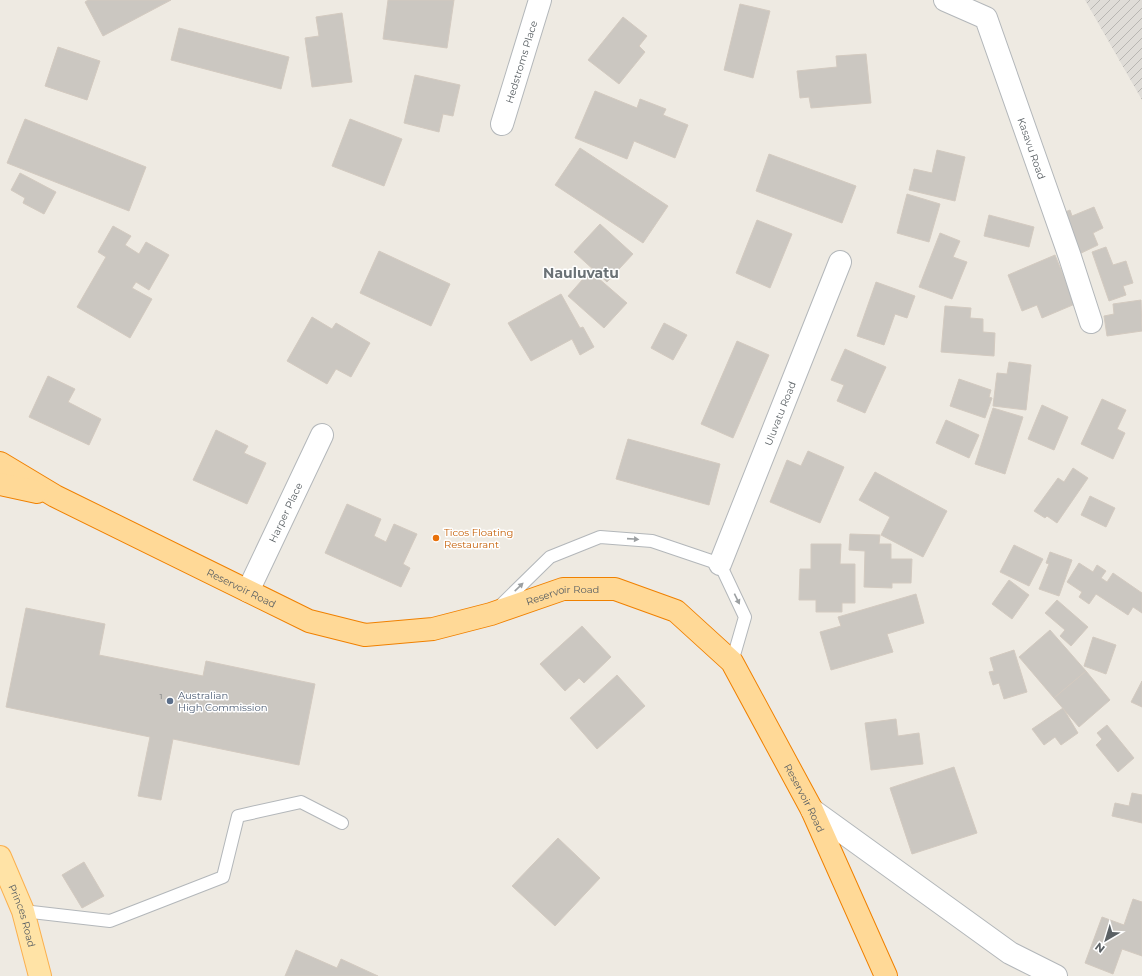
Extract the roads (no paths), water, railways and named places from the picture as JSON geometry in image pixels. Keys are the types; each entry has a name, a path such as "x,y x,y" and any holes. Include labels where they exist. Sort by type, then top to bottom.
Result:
{"highway":[{"name":"Reservoir Road","path":"0,463 55,496 309,621 365,635 433,629 491,614 563,589 615,589 676,611 732,662 812,810 886,976"},
{"name":"Reservoir Road","path":"5,488 55,496"}],"main road":[{"name":"Princes Road","path":"0,857 23,911 40,976"}],"street":[{"name":"Hedstroms Place","path":"502,124 540,0"},
{"name":"Kasavu Road","path":"945,0 986,18 1070,257 1091,322"},
{"name":"Uluvatu Road","path":"720,564 840,262"},
{"name":"Harper Place","path":"248,591 322,435"},
{"path":"812,810 1010,953 1056,976"}],"lane":[{"path":"491,614 550,557 600,537 652,541 720,564 745,617 732,662"},
{"path":"23,911 110,921 223,877 238,816 301,802 342,823"}],"place":[{"name":"Ticos Floating Restaurant","path":"436,538"},
{"name":"Australian High Commission","path":"170,701"}],"district":[{"name":"Nauluvatu","path":"581,273"}]}
